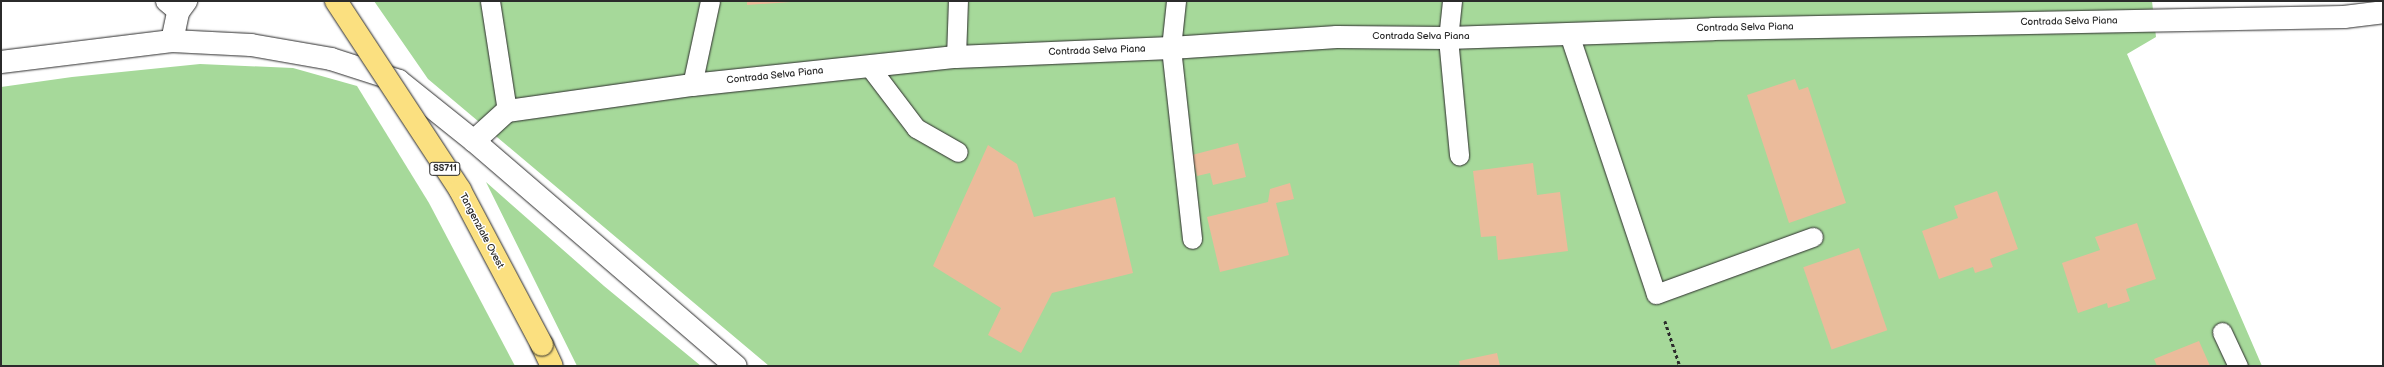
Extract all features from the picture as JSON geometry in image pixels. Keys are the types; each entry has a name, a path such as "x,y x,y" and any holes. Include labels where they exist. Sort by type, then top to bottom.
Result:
{"main road":[{"name":"Tangenziale Ovest","path":"336,1 460,190 552,366"}],"street":[{"path":"172,41 177,5"},
{"name":"Contrada Selva Piana","path":"506,111 692,85 956,57 1171,48 1337,37 1448,38 1729,28 2344,17 2383,12"},
{"path":"1,62 172,41 251,45 331,59 399,81 474,141 736,366"},
{"path":"474,141 506,111"}],"lane":[{"path":"490,1 506,111"},
{"path":"692,85 710,1"},
{"path":"956,57 958,1"},
{"path":"1176,1 1171,48 1192,239"},
{"path":"1452,1 1448,38 1459,155"},
{"path":"1569,34 1656,294 1813,237"},
{"path":"869,66 916,128 958,152"},
{"path":"2222,332 2238,366"}],"path":[{"path":"1656,294 1680,366"}],"green space":[{"path":"374,1 2152,1 2156,37 2127,54 2262,366 769,366 428,79"},
{"path":"200,64 293,68 357,86 429,203 515,366 1,366 1,87 72,77"},
{"path":"486,182 604,286 701,366 577,366"}],"building":[{"path":"747,1 791,1 791,2 747,5"},
{"path":"1795,79 1799,90 1808,87 1846,203 1789,223 1747,95"},
{"path":"1238,143 1246,177 1213,185 1210,173 1197,176 1192,155"},
{"path":"988,145 1017,164 1034,217 1115,197 1133,273 1052,293 1021,353 988,335 1001,308 933,266"},
{"path":"1533,163 1537,195 1560,192 1568,251 1498,260 1496,236 1481,237 1473,171"},
{"path":"1290,183 1294,199 1276,203 1289,255 1220,272 1207,217 1268,202 1270,189"},
{"path":"1997,191 2018,249 1990,259 1993,267 1975,273 1973,267 1939,279 1922,231 1958,218 1954,206"},
{"path":"2137,223 2156,279 2126,289 2130,301 2108,308 2107,303 2078,313 2062,263 2100,250 2095,237"},
{"path":"1859,248 1887,330 1832,349 1803,267"},
{"path":"2199,341 2210,366 2157,366 2154,359"},
{"path":"1497,353 1500,366 1460,366 1459,361"}]}
